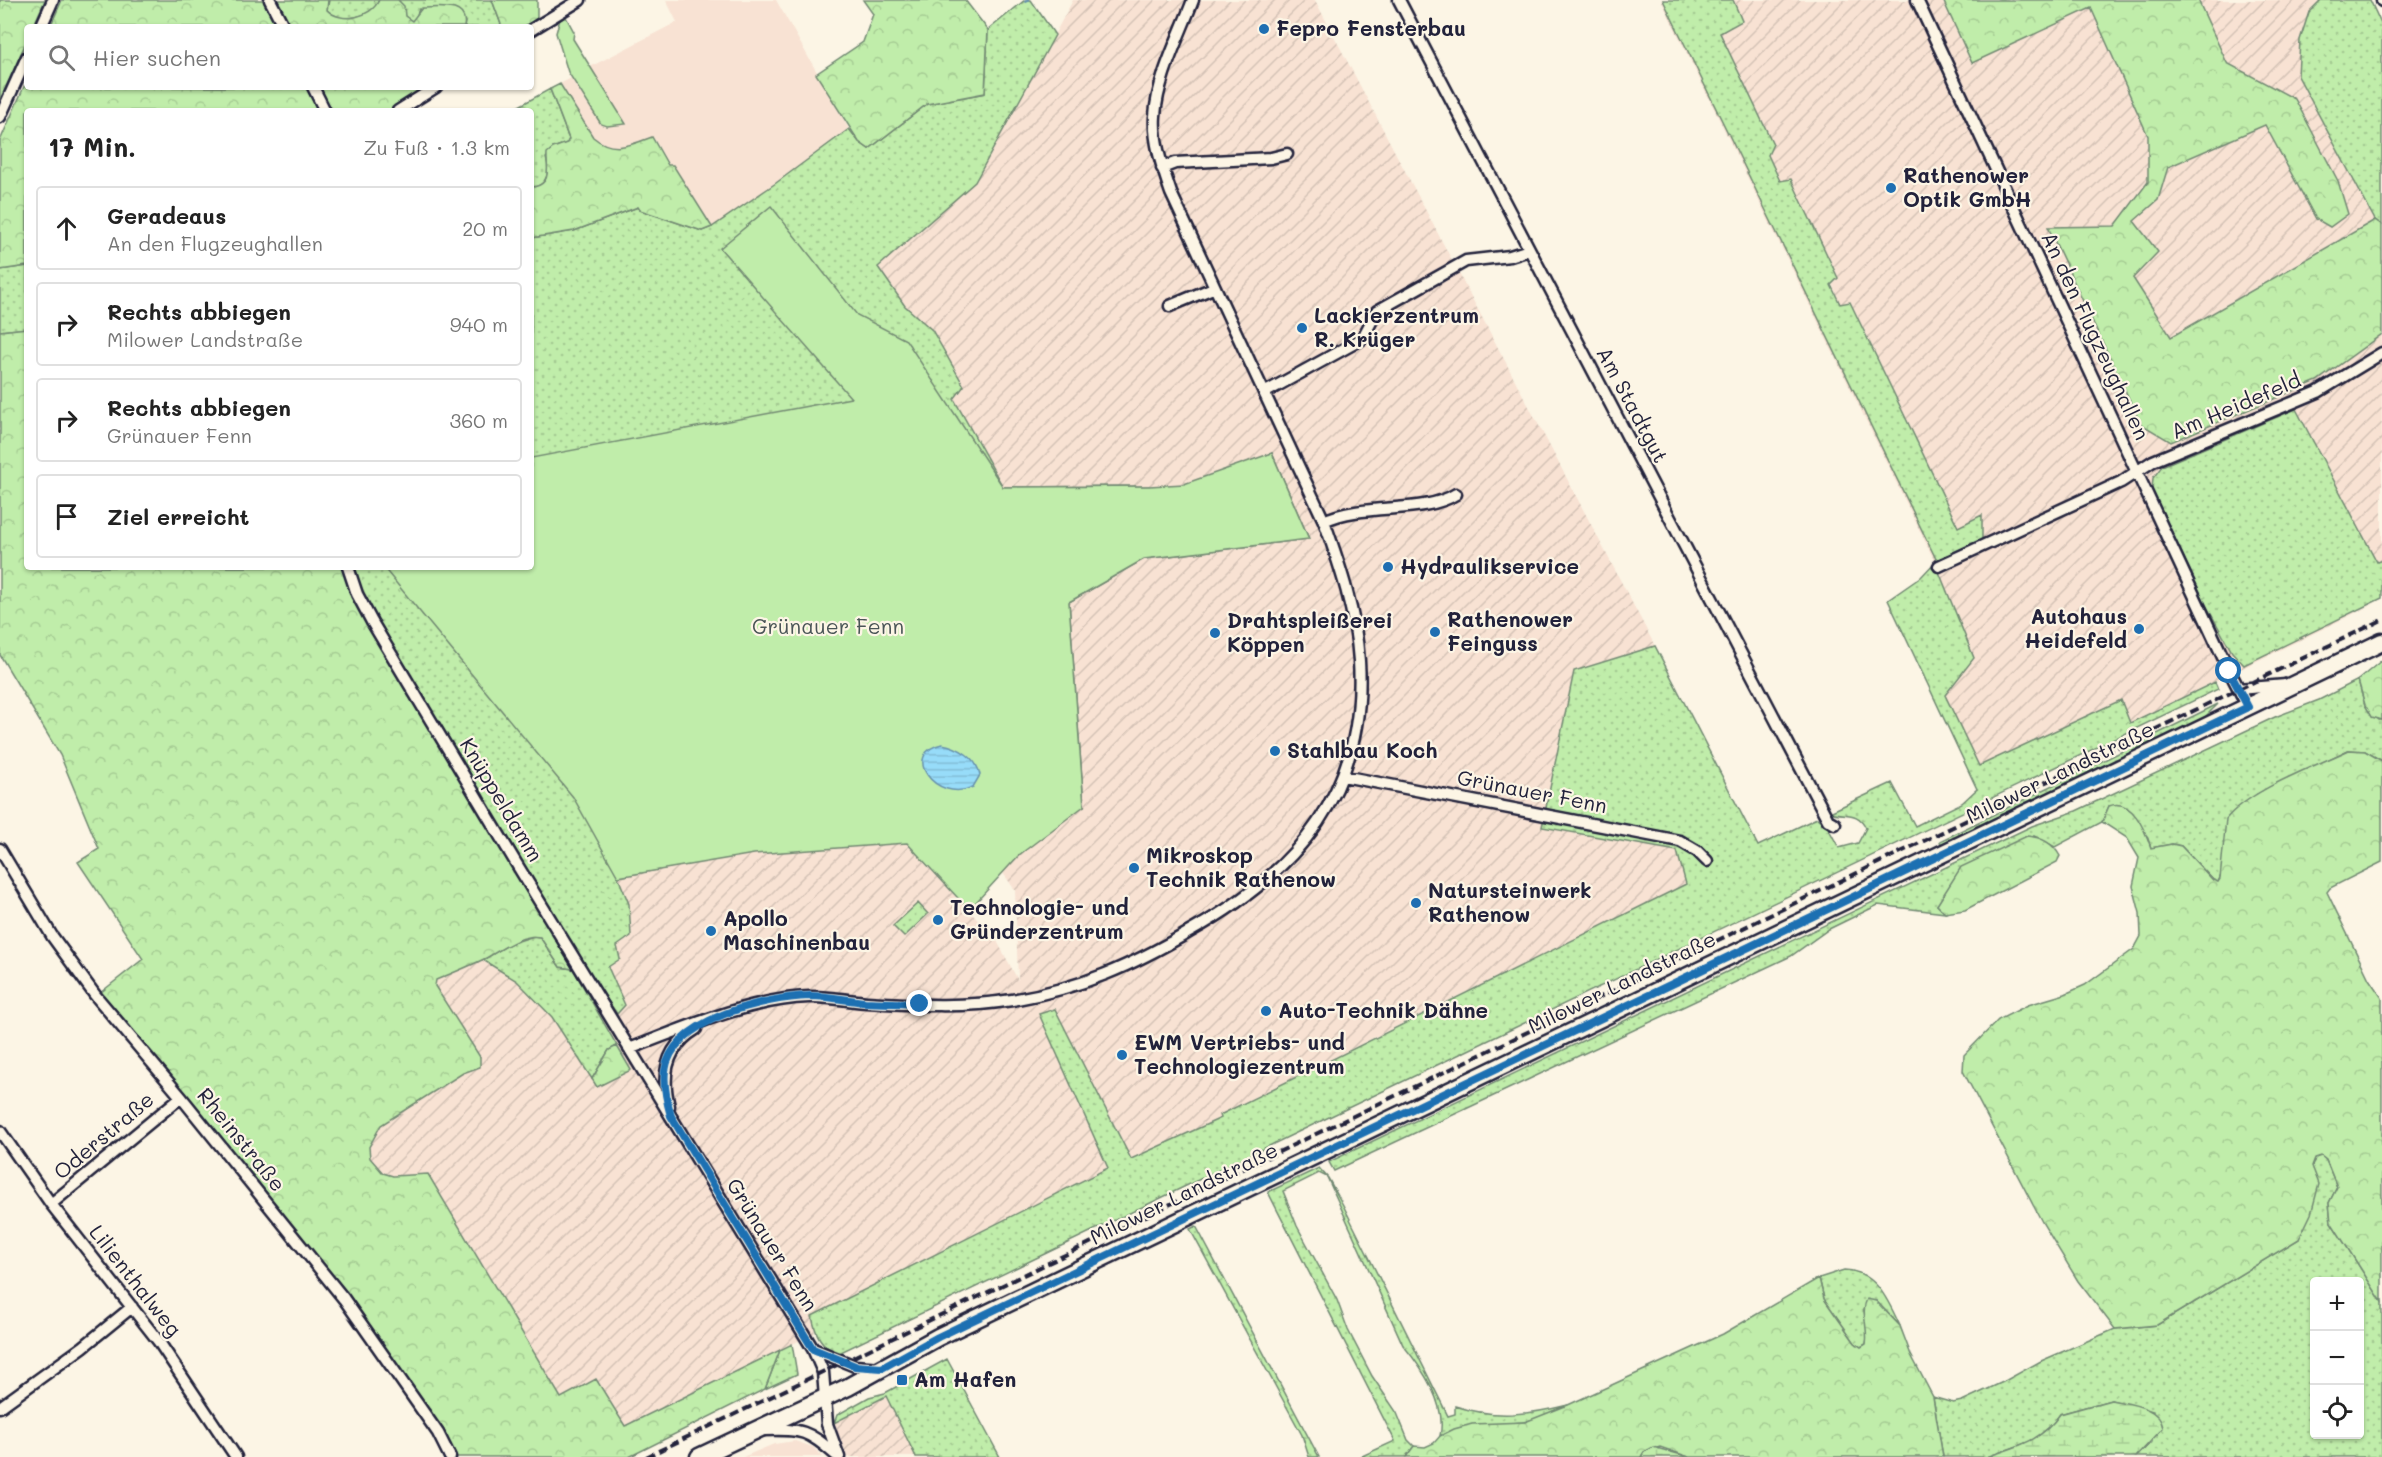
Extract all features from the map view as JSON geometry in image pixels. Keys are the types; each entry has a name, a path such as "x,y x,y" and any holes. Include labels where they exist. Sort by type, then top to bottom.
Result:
{"main road":[{"name":"Milower Landstraße","path":"699,1457 824,1399 958,1327 2382,642"}],"street":[{"path":"42,24 53,0"},
{"path":"270,0 282,24"},
{"path":"534,28 580,0"},
{"name":"Grünauer Fenn","path":"824,1399 824,1372 813,1349 629,1049 714,1018 771,1001 808,996 920,1004 987,1003 1069,988 1110,974 1199,927 1276,872 1297,851 1322,819 1343,776 1353,741 1359,703 1359,660 1351,609 1324,521 1213,288 1171,194 1162,168 1155,134 1155,115 1166,72 1193,0"},
{"name":"Am Stadtgut","path":"1399,0 1828,820 1835,824"},
{"name":"An den Flugzeughallen","path":"1917,0 2248,707"},
{"path":"0,117 24,64"},
{"path":"314,90 324,108"},
{"path":"403,108 431,90"},
{"path":"1162,168 1175,163 1271,158 1287,154"},
{"path":"1264,393 1362,339 1377,311 1466,261 1510,256 1529,250"},
{"path":"1170,306 1213,288"},
{"name":"Am Heidefeld","path":"1939,566 2137,473 2153,461 2318,392 2382,353"},
{"path":"1324,521 1362,510 1432,504 1447,500 1456,494"},
{"name":"Knüppeldamm","path":"349,570 357,594 372,622 629,1049"},
{"path":"2238,689 2292,685"},
{"name":"Grünauer Fenn","path":"1343,776 1680,840 1707,861"},
{"name":"Rheinstraße","path":"0,849 52,936 95,995 181,1097 344,1299 438,1433 450,1457"},
{"name":"Grünauer Fenn","path":"671,1116 664,1082 673,1050 688,1034 714,1018"},
{"name":"Oderstraße","path":"51,1204 181,1097"},
{"name":"Lilienthalweg","path":"0,1131 51,1204 159,1342 236,1457"},
{"path":"0,1407 83,1347 132,1307"},
{"path":"813,1349 855,1366 882,1368"},
{"path":"824,1399 827,1424 838,1457"},
{"name":"Milower Landstraße","path":"755,1431 789,1430 812,1434 838,1457"}],"shaded area":[{"path":"666,0 776,0 849,129 712,227 673,165 669,165 653,137 621,148 602,144 594,138 560,84 571,78 601,124 625,124 590,67 677,22"},
{"path":"1073,0 1315,0 1655,646 1574,671 1542,826 1678,851 1687,884 1377,1036 1220,1115 1221,1118 1131,1159 1055,1009 1039,1014 1108,1168 812,1316 815,1333 625,1426 561,1398 428,1175 392,1176 383,1173 370,1158 369,1147 381,1125 463,1073 479,1067 480,1057 435,986 436,980 483,960 517,981 552,1017 597,1087 631,1069 579,980 589,973 617,1014 625,1005 608,967 617,946 629,904 618,877 754,854 907,843 997,941 1018,980 1015,890 1003,873 1019,855 1084,805 1069,602 1144,559 1308,539 1272,453 1184,484 1003,487 954,399 932,330 905,306 877,267 975,182"},
{"path":"1661,0 1937,561 1982,516 1958,527 1851,303 1840,304 1791,179 1780,181 1768,155 1773,144 1720,33 1742,21 1733,0 1943,0 1972,63 2091,8 2148,136 2148,182 2115,226 2049,227 2141,424 2171,442 2317,381 2382,334 2382,560 2377,562 2296,410 2153,478 2152,490 2205,603 2232,652 2287,643 2382,600 2130,723 2121,700 1979,767 1945,695 1974,658 1935,562"},
{"path":"2198,0 2321,0 2309,12 2298,76 2375,220 2171,337 2133,277 2158,252 2134,221 2158,200 2168,167 2265,125 2316,219 2295,99 2227,63"},
{"path":"886,1396 916,1457 847,1457 834,1423"},
{"path":"795,1441 813,1447 823,1457 743,1457 774,1444"}],"green space":[{"path":"0,0 45,0 34,24 24,24 24,47 0,100"},
{"path":"62,0 265,0 277,24 51,24"},
{"path":"276,0 328,0 327,10 347,18 363,15 379,0 398,0 404,6 405,16 412,21 422,8 443,7 457,10 462,13 464,19 464,24 288,24"},
{"path":"329,0 379,0 370,11 348,18 340,17 327,10"},
{"path":"398,0 492,0 501,24 465,24 465,22 419,9 415,20 412,21 405,17"},
{"path":"492,0 537,0 537,18 529,24 501,24"},
{"path":"863,0 965,0 988,30 985,93 927,104 869,149 859,142 816,74 863,42 873,14"},
{"name":"Grünauer Fenn","path":"1025,0 1031,0 1055,35 975,182 878,267 905,306 932,330 964,386 954,399 1003,487 1149,486 1169,515 1272,453 1309,539 1144,559 1069,602 1084,806 1059,797 618,877 629,904 631,936 617,946 620,959 608,967 625,1005 617,1014 589,973 379,622 362,592 354,570 534,570 534,238 574,231 638,207 640,210 702,231 712,227 849,129 859,142 869,149 927,104 985,93 988,30"},
{"path":"1663,0 1733,0 1742,21 1720,33 1773,144 1768,155 1780,181 1791,179 1838,278 1831,285 1840,304 1850,302 1958,527 1982,515 1982,541 1937,561"},
{"path":"1943,0 2198,0 2227,63 2295,99 2338,181 2348,214 2330,227 2316,219 2265,125 2168,167 2158,200 2134,221 2158,252 2133,278 2171,337 2375,220 2382,225 2382,334 2317,381 2171,442 2141,424 2048,227 2115,226 2148,182 2148,136 2091,8 1972,63"},
{"path":"2321,0 2370,0 2382,26 2382,225 2375,220 2298,76 2300,40 2309,12"},
{"path":"565,15 574,32 573,39 626,124 607,126 601,124 568,72 556,33 560,19"},
{"path":"560,84 593,137 600,142 615,147 637,143 652,137 668,165 673,165 712,227 702,231 640,210 638,207 574,231 534,238 534,187 544,182 546,178 547,153 567,143 569,139 550,89"},
{"path":"24,87 24,90 308,90 317,108 24,108 24,266 0,270 0,141"},
{"path":"550,89 569,139 567,143 553,148 546,158 547,176 542,183 534,187 534,108 515,108"},
{"path":"320,90 420,90 394,108 329,108"},
{"name":"Grünauer Fenn","path":"771,206 857,315 906,340 1003,487 1184,484 1272,453 1309,539 1144,559 1069,602 1084,806 1019,855 969,910 907,843 754,854 618,877 573,797 385,570 534,570 534,457 851,398 720,248"},
{"path":"24,266 24,328 0,331 0,270"},
{"path":"24,328 24,570 344,570 368,623 573,969 560,967 540,937 533,936 511,943 484,959 436,980 435,986 480,1057 480,1067 463,1073 381,1125 369,1147 370,1158 383,1173 393,1176 428,1174 561,1398 596,1379 625,1426 780,1350 765,1389 629,1457 454,1457 348,1299 194,1103 100,993 143,959 78,862 99,849 60,755 0,655 0,331"},
{"path":"2296,409 2377,562 2382,560 2382,598 2244,665 2232,652 2205,603 2152,490 2153,478 2162,466"},
{"path":"1935,562 1974,658 1945,695 1979,766 2121,700 2130,723 2215,682 2218,689 839,1353 823,1344 812,1316 1108,1168 1039,1014 1055,1009 1131,1159 1221,1118 1220,1115 1686,884 1677,851 1542,827 1574,671 1655,646 1758,846 1817,818 1827,826 1839,848 1858,843 1866,828 1863,822 1855,816 1830,812 1892,783 1915,826 1962,803 1977,789 1888,600 1921,577"},
{"path":"2382,660 2382,720 2372,717 2365,705 2358,680"},
{"path":"2358,680 2365,705 2379,720 2382,720 2382,761 2365,751 2348,750 2257,794 2218,882 2213,880 2181,846 2172,844 2151,848 2147,836 2109,806 2102,822 2055,847 2034,836 1937,905 1945,913 1878,905 1829,929 1791,956 1334,1171 1329,1162 2032,826 2076,811"},
{"path":"2218,704 2205,717 1942,847 1940,841"},
{"path":"2349,750 2365,751 2382,761 2382,862 2330,888 2327,892 2369,979 2382,998 2382,1302 2331,1222 2329,1203 2337,1187 2326,1160 2321,1156 2315,1158 2312,1166 2319,1184 2311,1214 2299,1239 2157,1325 2115,1329 2078,1281 2042,1222 1963,1071 1964,1055 1998,1020 2028,1005 2065,994 2085,985 2134,949 2141,936 2140,913 2133,886 2139,858 2127,838 2102,822 2109,806 2117,804 2131,811 2141,824 2151,848 2172,844 2181,846 2213,880 2218,882 2226,819 2237,808 2266,788"},
{"path":"2027,836 2042,839 2050,844 2060,856 2057,862 1965,910 1945,913 1937,905 1961,867"},
{"path":"918,903 928,914 904,937 893,926"},
{"path":"534,936 540,937 560,967 573,969 617,1046 609,1050 592,1079 552,1017 517,981 483,960 509,944"},
{"path":"617,1046 631,1070 597,1087 592,1079 609,1050"},
{"path":"2321,1155 2326,1160 2337,1187 2329,1203 2331,1222 2382,1302 2382,1457 2136,1457 2152,1442 2153,1411 2111,1400 2060,1414 2050,1428 2034,1440 1987,1457 1943,1457 1933,1397 1953,1403 1962,1401 2041,1361 2115,1329 2157,1325 2299,1239 2315,1158"},
{"path":"1319,1168 1328,1178 1343,1205 1448,1416 1455,1414 1455,1406 1484,1413 1512,1414 1568,1405 1529,1421 1481,1424 1440,1436 1440,1412 1431,1388 1403,1345 1327,1177 1319,1173 1283,1191 1297,1226 1337,1300 1348,1330 1372,1376 1397,1413 1408,1440 1414,1446 1406,1457 1360,1457 1395,1441 1268,1192"},
{"path":"1196,1226 1319,1457 1309,1457 1302,1435 1190,1229"},
{"path":"1844,1270 1855,1272 1873,1281 1891,1306 1900,1326 1876,1301 1864,1310 1868,1333 1866,1344 1861,1347 1855,1343 1824,1299 1819,1278"},
{"path":"1819,1278 1824,1299 1855,1343 1861,1347 1866,1344 1864,1309 1867,1299 1876,1301 1900,1326 1911,1355 1933,1397 1943,1457 1689,1457 1660,1447 1644,1452 1641,1457 1406,1457 1414,1446 1425,1447 1454,1429 1472,1424 1525,1422 1568,1405 1723,1334"},
{"path":"792,1344 797,1374 765,1389 780,1350"},
{"path":"947,1359 1000,1457 916,1457 886,1396 834,1423 837,1415 869,1397 885,1393"},
{"path":"2111,1400 2143,1407 2161,1421 2163,1428 2136,1457 1987,1457 2028,1442 2045,1431 2060,1414"},
{"path":"1653,1447 1689,1457 1641,1457 1644,1452"}],"water":[{"path":"942,744 961,751 975,763 980,775 973,787 959,790 946,789 927,775 923,766 924,757 930,749"}],"railway":[{"path":"646,1457 2382,620"}],"place":[{"name":"Fepro Fensterbau","path":"1264,29"},
{"name":"Rathenower Optik GmbH","path":"1891,188"},
{"name":"Lackierzentrum R. Krüger","path":"1302,328"},
{"name":"Hydraulikservice","path":"1388,567"},
{"name":"Autohaus Heidefeld","path":"2139,629"},
{"name":"Rathenower Feinguss","path":"1435,632"},
{"name":"Drahtspleißerei Köppen","path":"1215,633"},
{"name":"Stahlbau Koch","path":"1275,751"},
{"name":"Mikroskop Technik Rathenow","path":"1134,868"},
{"name":"Natursteinwerk Rathenow","path":"1416,903"},
{"name":"Technologie- und Gründerzentrum","path":"938,920"},
{"name":"Apollo Maschinenbau","path":"711,931"},
{"name":"Auto-Technik Dähne","path":"1266,1011"},
{"name":"EWM Vertriebs- und Technologiezentrum","path":"1122,1055"},
{"name":"Am Hafen","path":"902,1380"}],"route":[{"path":"920,1004 864,1002 808,996 771,1001 729,1012 714,1018 688,1034 673,1050 665,1071 665,1091 671,1116 813,1349 855,1366 882,1368 938,1337 2248,707 2229,671"}]}
